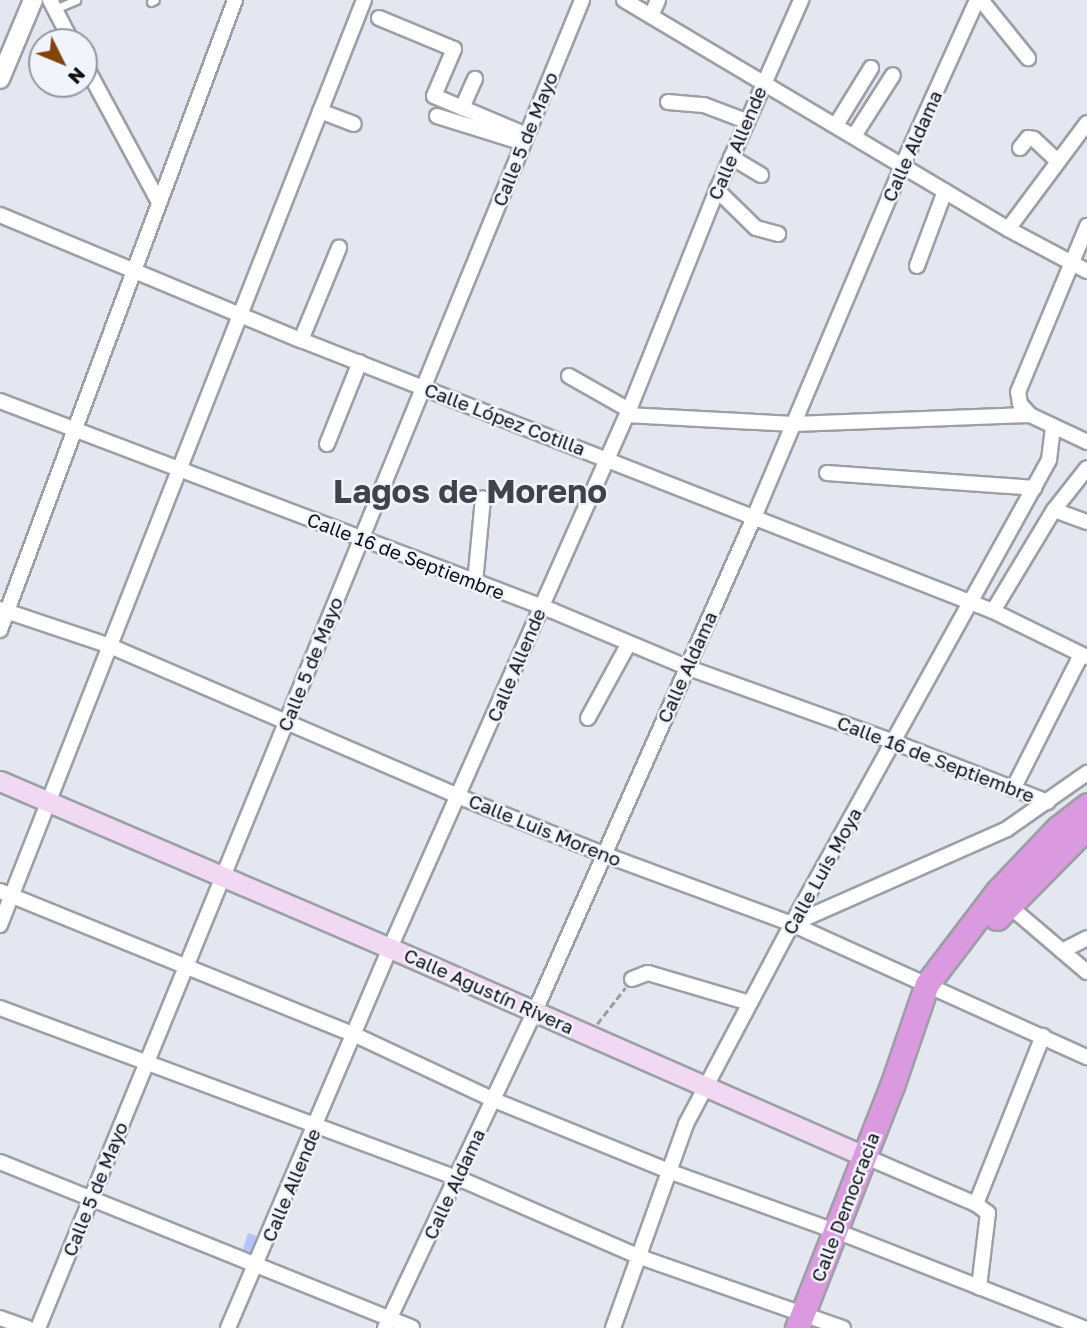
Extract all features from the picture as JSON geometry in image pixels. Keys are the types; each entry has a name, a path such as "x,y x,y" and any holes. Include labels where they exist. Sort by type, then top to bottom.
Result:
{"highway":[{"name":"Calle Democracia","path":"800,1321 892,1086 934,987 997,892 1058,828 1087,805"},
{"name":"Calle Democracia","path":"934,987 1007,904 1083,837"}],"main road":[{"name":"Calle Agustín Rivera","path":"0,781 864,1156"}],"street":[{"path":"0,79 33,0"},
{"path":"0,630 4,610 235,0"},
{"path":"0,925 6,894 49,802 364,0"},
{"name":"Calle 5 de Mayo","path":"38,1328 582,0"},
{"path":"624,0 1008,229 1087,271"},
{"path":"651,16 658,0"},
{"name":"Calle Allende","path":"228,1328 390,948 460,797 628,413 746,121 802,0"},
{"path":"979,0 1028,58"},
{"name":"Calle Aldama","path":"387,1324 535,1011 755,515 902,164 979,0"},
{"path":"52,5 64,28"},
{"path":"379,18 454,49 434,96 525,139"},
{"path":"836,125 871,68"},
{"path":"854,136 893,75"},
{"path":"462,108 475,79"},
{"path":"98,89 159,202"},
{"path":"668,102 704,105 746,121"},
{"path":"320,111 354,124"},
{"path":"438,116 525,139"},
{"path":"1008,229 1087,123"},
{"path":"1020,148 1031,138 1058,160"},
{"path":"731,157 761,175"},
{"path":"717,190 756,228 778,234"},
{"path":"917,266 945,191"},
{"name":"Calle López Cotilla","path":"0,215 301,340 755,515 993,611 1084,656"},
{"path":"1087,226 1018,392 1020,404 1030,415 1087,442"},
{"path":"301,340 339,248"},
{"path":"327,444 360,362"},
{"path":"569,376 628,413 794,424 1030,415"},
{"name":"Calle 16 de Septiembre","path":"0,401 541,607 686,667 894,742 1048,802"},
{"name":"Calle Luis Moya","path":"613,1328 686,1124 792,924 1049,460 1053,426"},
{"path":"993,611 1054,510 1087,468"},
{"path":"827,473 1034,488"},
{"path":"475,583 483,498"},
{"path":"1054,510 1087,522"},
{"name":"Calle Luis Moreno","path":"4,610 110,646 460,797 603,854 792,924 1087,1057"},
{"path":"588,718 629,643"},
{"path":"1013,789 1084,656"},
{"path":"792,924 1007,829 1087,773"},
{"path":"6,894 354,1034 494,1100 671,1172 1084,1328"},
{"path":"1007,904 1087,972"},
{"path":"1062,951 1087,937"},
{"path":"632,979 648,973 750,1003"},
{"path":"0,1008 148,1060 458,1178 640,1257 800,1321 842,1328"},
{"path":"979,1287 988,1213 976,1204 1043,1036"},
{"name":"Calle Agustín Rivera","path":"864,1156 976,1204"},
{"path":"0,1162 92,1197 387,1324 412,1328"},
{"path":"0,1318 27,1328"}],"lane":[{"path":"52,5 76,0"}],"path":[{"path":"589,1035 632,979"}],"building":[{"path":"248,1233 257,1236 251,1252 243,1249"}],"district":[{"name":"Lagos de Moreno","path":"470,491"}]}
